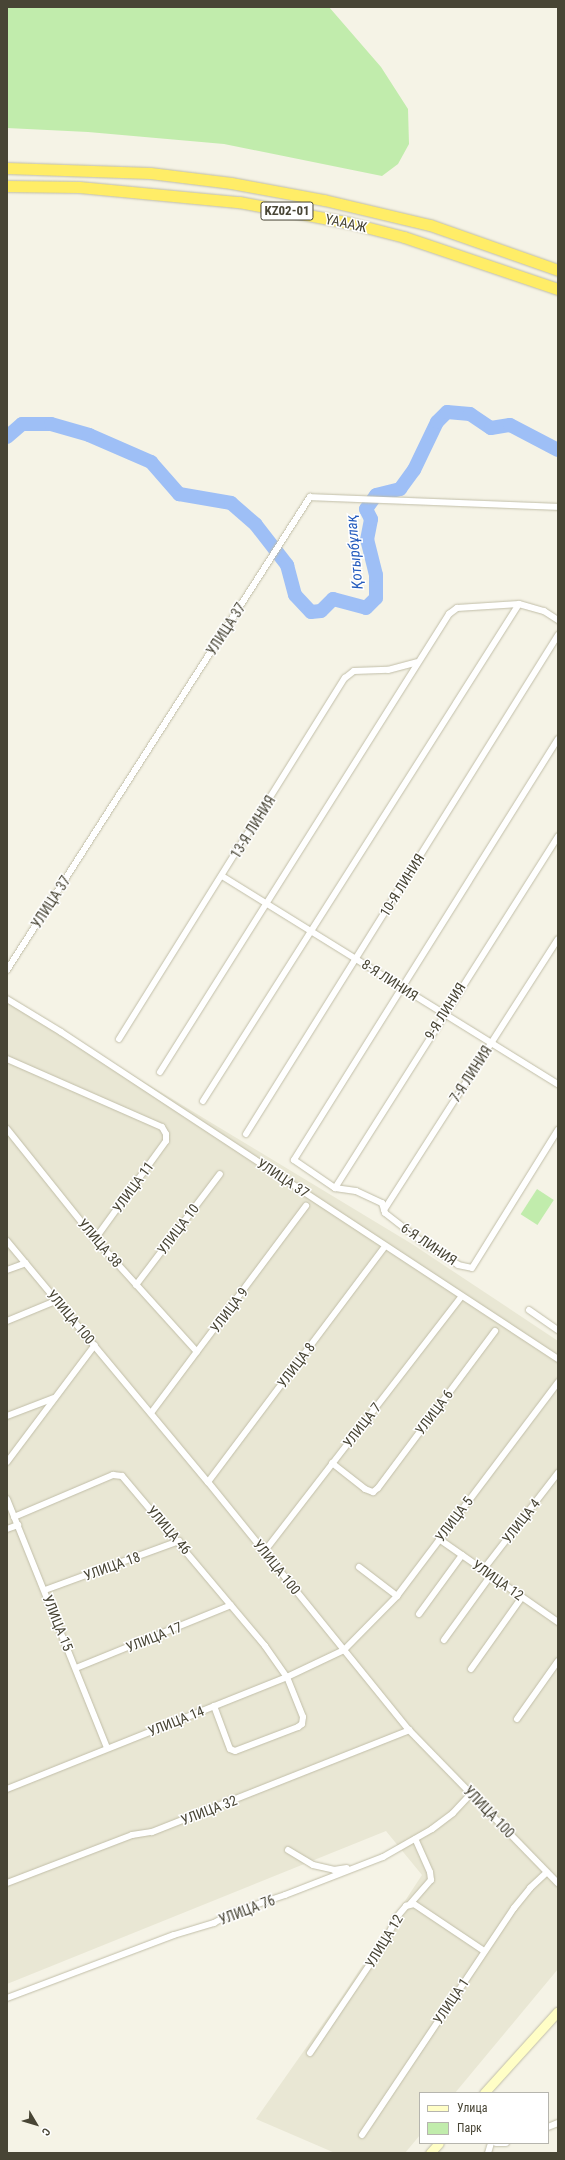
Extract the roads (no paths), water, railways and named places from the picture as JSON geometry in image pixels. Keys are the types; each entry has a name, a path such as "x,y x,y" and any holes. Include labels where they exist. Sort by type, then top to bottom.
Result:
{"highway":[{"name":"ҮАААЖ","path":"7,168 150,173 231,183 324,200 430,225 558,270"},
{"name":"ҮАААЖ","path":"7,186 79,186 132,190 260,206 404,237 558,289"}],"main road":[{"path":"485,2092 558,2011"},
{"path":"430,2153 438,2144"}],"street":[{"name":"УЛИЦА 37","path":"7,970 310,497 558,507"},
{"path":"160,1072 268,905 444,620 457,608 519,604 544,611 558,620"},
{"path":"203,1101 519,604"},
{"name":"10-Я ЛИНИЯ","path":"246,1134 558,635"},
{"name":"13-Я ЛИНИЯ","path":"119,1040 348,674 388,670 417,662"},
{"path":"403,989 558,739"},
{"name":"9-Я ЛИНИЯ","path":"335,1188 443,1015 558,836"},
{"name":"8-Я ЛИНИЯ","path":"222,876 268,905 312,930 443,1015 558,1084"},
{"name":"7-Я ЛИНИЯ","path":"384,1210 558,939"},
{"name":"6-Я ЛИНИЯ","path":"403,989 294,1160 335,1188 370,1196 382,1203 384,1210 425,1244 458,1265 472,1268 558,1130"},
{"name":"УЛИЦА 37","path":"7,999 61,1032 558,1358"},
{"name":"УЛИЦА 11","path":"7,1060 162,1127 166,1134 166,1141 95,1239"},
{"name":"УЛИЦА 38","path":"7,1129 95,1239 197,1352"},
{"name":"УЛИЦА 10","path":"136,1285 220,1174"},
{"name":"УЛИЦА 9","path":"151,1413 306,1206"},
{"name":"УЛИЦА 100","path":"7,1240 208,1482 409,1730 558,1883"},
{"name":"УЛИЦА 8","path":"208,1482 384,1248"},
{"path":"7,1270 26,1263"},
{"name":"УЛИЦА 7","path":"264,1552 460,1298"},
{"path":"7,1321 58,1300"},
{"path":"529,1310 558,1330"},
{"name":"УЛИЦА 6","path":"332,1463 373,1492 496,1331"},
{"path":"7,1462 95,1345"},
{"name":"УЛИЦА 5","path":"344,1650 397,1596 558,1382"},
{"path":"7,1416 55,1397"},
{"name":"УЛИЦА 4","path":"483,1570 558,1473"},
{"name":"УЛИЦА 46","path":"14,1517 118,1474 179,1541 287,1677 304,1717 302,1724 298,1727 235,1751 230,1749 214,1706"},
{"name":"УЛИЦА 15","path":"7,1499 45,1590 107,1748"},
{"path":"7,1530 18,1525"},
{"name":"УЛИЦА 12","path":"439,1539 558,1622"},
{"name":"УЛИЦА 18","path":"45,1590 179,1541"},
{"path":"419,1614 462,1555"},
{"path":"359,1567 397,1596"},
{"path":"444,1640 491,1575"},
{"path":"471,1669 522,1597"},
{"name":"УЛИЦА 17","path":"76,1668 231,1606"},
{"name":"УЛИЦА 14","path":"7,1788 287,1677 344,1650"},
{"path":"517,1719 558,1661"},
{"name":"УЛИЦА 32","path":"7,1883 132,1835 158,1830 409,1730"},
{"name":"УЛИЦА 76","path":"7,1998 383,1857 415,1839 453,1813 471,1794"},
{"path":"410,1904 430,1880 430,1872 415,1839"},
{"path":"288,1850 313,1865 334,1870 355,1868"},
{"name":"УЛИЦА 1","path":"362,2135 484,1951 530,1888 547,1872"},
{"name":"УЛИЦА 12","path":"310,2053 385,1942 396,1918 410,1904 417,1905 484,1951"}],"waterway":[{"name":"Қотырбұлақ","path":"7,437 22,424 51,424 89,435 151,462 179,494 231,503 256,525 287,565 295,595 311,612 321,611 333,599 366,608 376,598 376,575 367,540 371,519 366,509 376,495 400,489 414,470 437,422 447,412 470,414 491,428 510,425 558,450"}]}
